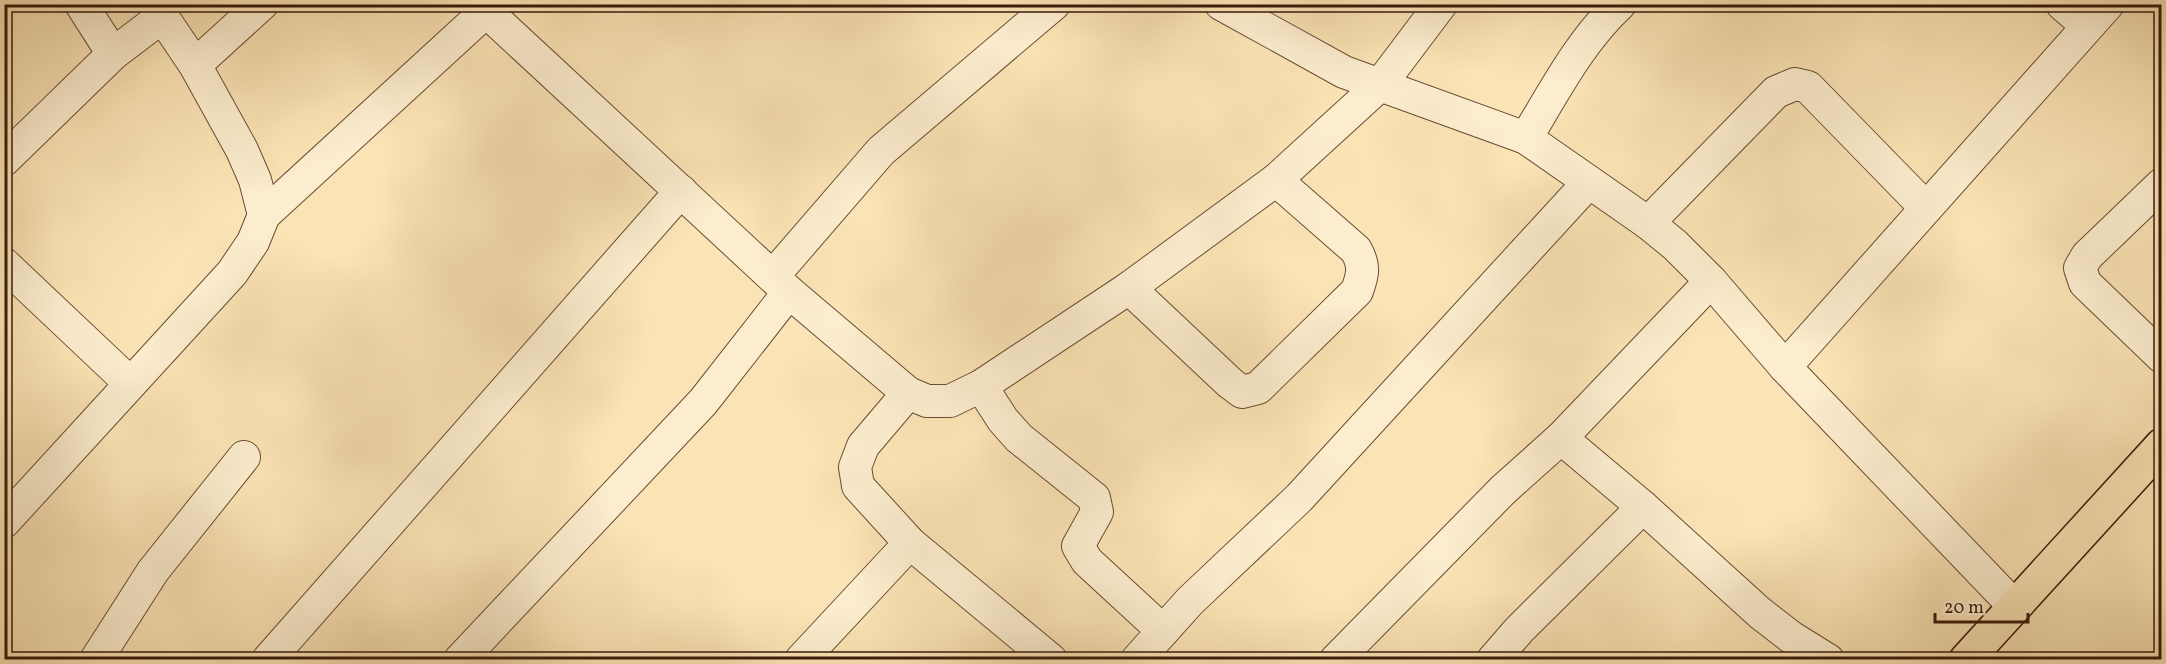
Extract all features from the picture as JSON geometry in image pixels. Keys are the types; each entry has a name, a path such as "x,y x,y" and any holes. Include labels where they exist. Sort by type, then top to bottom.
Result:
{"main road":[{"path":"1966,660 2162,445"}],"street":[{"path":"81,4 113,54"},
{"path":"195,65 262,4"},
{"path":"460,660 703,402 781,284 881,151 1054,4"},
{"path":"1221,4 1344,72 1526,138 1648,223 1676,245 1711,281 1785,367 2015,608"},
{"path":"4,522 231,273 253,242 264,215 490,8 781,284 908,393 927,401 951,401 981,386 1129,288 1276,180 1380,85 1442,4"},
{"path":"1526,138 1572,62 1605,18 1620,4"},
{"path":"1785,367 2097,15 2062,4"},
{"path":"4,160 158,10 195,65 242,150 255,180 264,215"},
{"path":"1648,223 1776,92 1795,84 1808,87 1926,208"},
{"path":"1129,288 1230,383 1242,392 1258,388 1357,291 1363,275 1363,262 1356,250 1276,180"},
{"path":"1137,660 1190,601 1299,498 1589,182"},
{"path":"2162,184 2086,256 2080,268 2085,283 2162,357"},
{"path":"268,660 681,191"},
{"path":"4,264 130,384"},
{"path":"1336,660 1503,490 1561,438 1711,281"},
{"path":"981,386 1003,420 1019,438 1094,498 1097,512 1078,546 1087,561 1163,631"},
{"path":"908,393 863,446 855,467 858,486 910,543 1052,660"},
{"path":"1561,438 1643,507 1760,613 1791,637 1828,660"},
{"path":"96,660 153,571 244,457"},
{"path":"1493,660 1519,630 1643,507"},
{"path":"801,660 910,543"}]}
